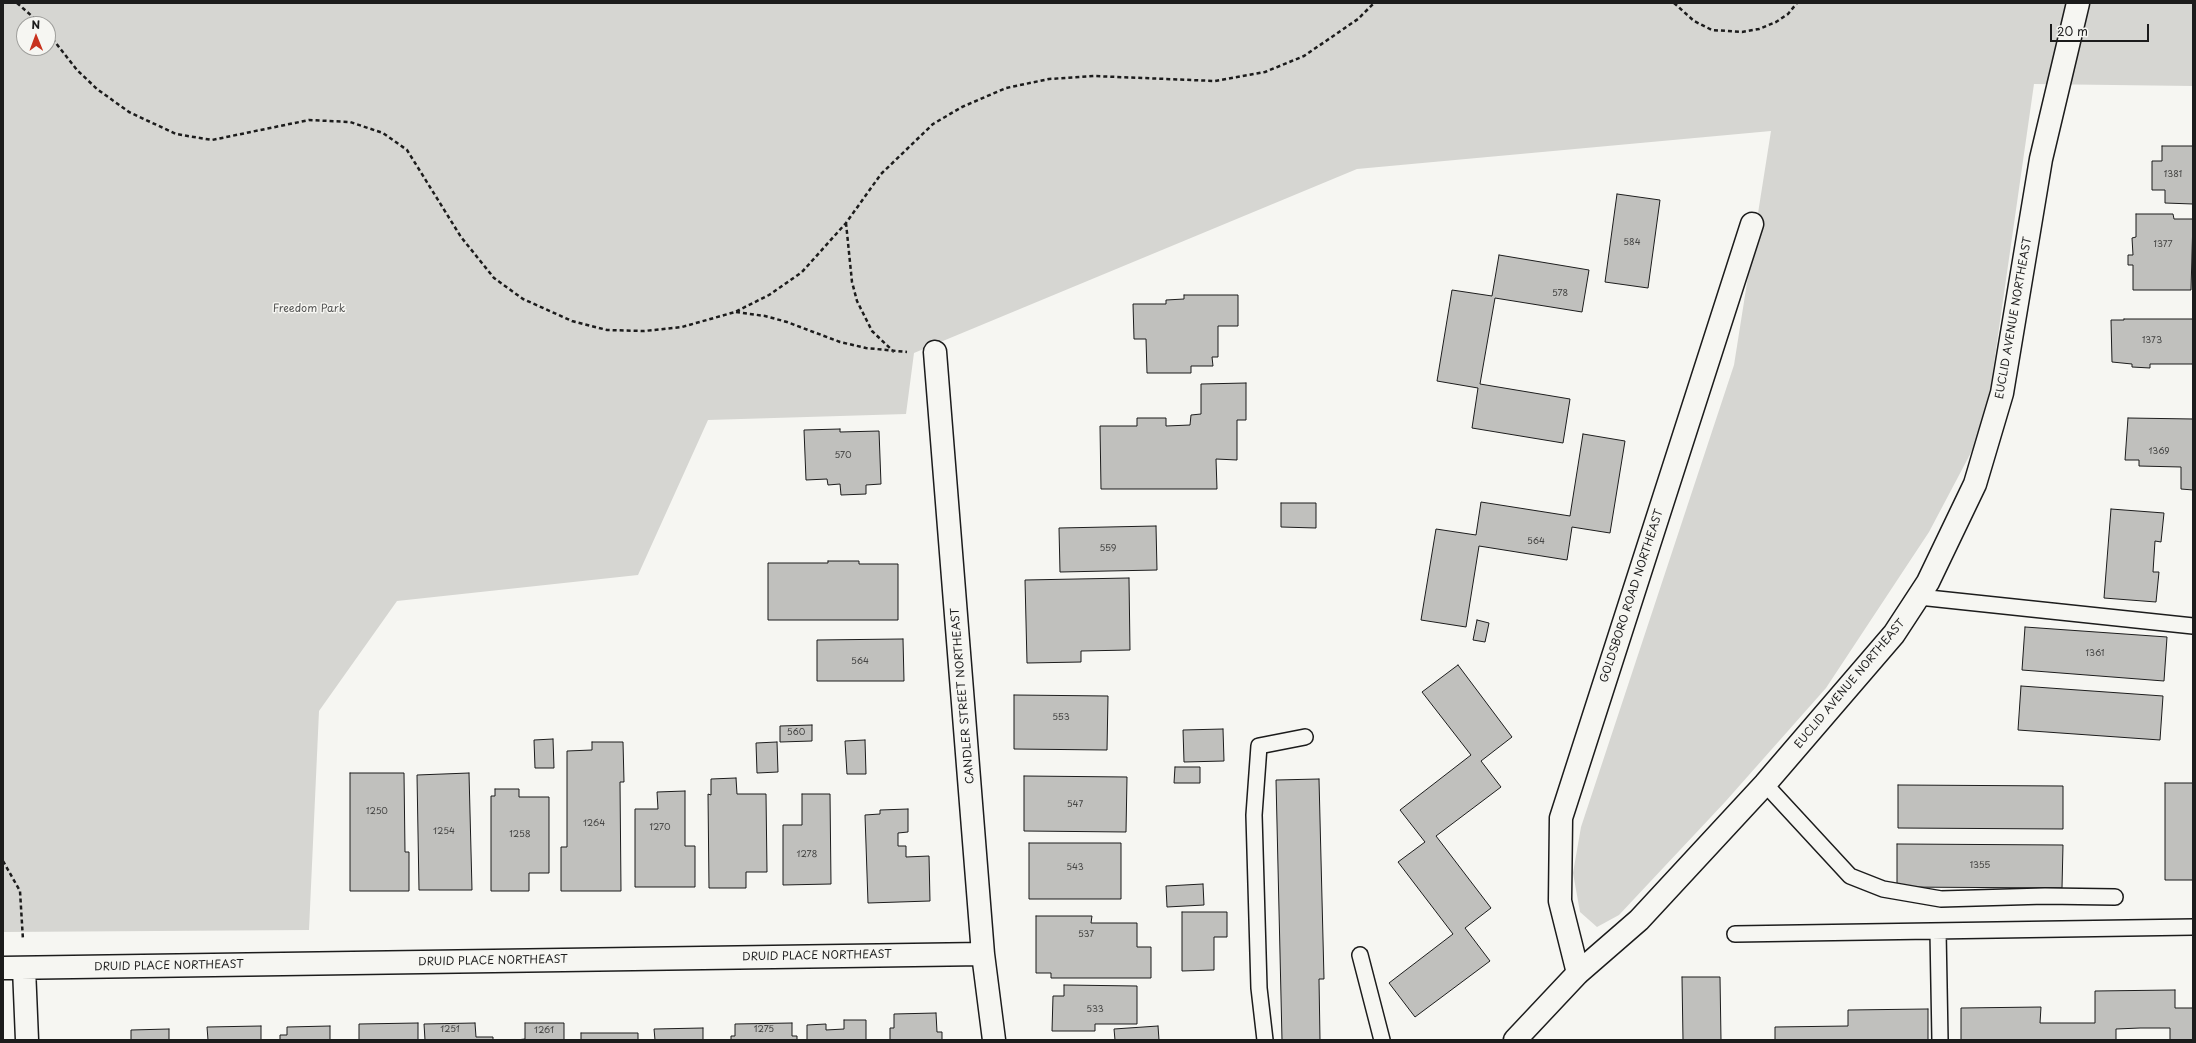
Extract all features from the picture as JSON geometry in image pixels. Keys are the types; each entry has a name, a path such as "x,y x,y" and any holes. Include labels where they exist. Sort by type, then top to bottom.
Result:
{"street":[{"name":"EUCLID AVENUE NORTHEAST","path":"1515,1040 1578,973 1639,920 1765,784 1894,634 1928,582 1974,484 2002,393 2041,159 2078,3"},
{"name":"GOLDSBORO ROAD NORTHEAST","path":"1578,973 1560,901 1561,818 1752,224"},
{"name":"CANDLER STREET NORTHEAST","path":"935,352 983,954 994,1040"},
{"name":"DRUID PLACE NORTHEAST","path":"3,968 983,954"},
{"path":"24,968 27,1040"}],"lane":[{"path":"1919,597 2193,626"},
{"path":"1264,1040 1259,988 1254,815 1259,746 1305,737"},
{"path":"1765,784 1850,876 1883,889 1941,899 2045,896 2115,897"},
{"path":"1735,934 2193,927"},
{"path":"1938,931 1940,1040"},
{"path":"1360,955 1382,1040"}],"path":[{"path":"17,3 32,16"},
{"path":"56,43 77,70 97,89 129,112 176,134 212,140 309,120 350,122 384,133 407,150 461,237 494,278 523,299 572,322 607,330 644,331 682,327 735,312 769,295 802,272 846,223 881,174 933,124 962,107 1006,88 1049,79 1094,76 1215,81 1265,72 1304,56 1358,19 1374,3"},
{"path":"1674,3 1694,21 1712,30 1742,32 1759,29 1776,22 1788,14 1797,3"},
{"path":"846,223 852,282 857,301 872,331 894,353"},
{"path":"735,312 765,316 787,322 840,342 894,353 935,352"},
{"path":"3,861 20,891 24,968"}],"green space":[{"name":"Freedom Park","path":"3,3 2193,3 2193,86 2034,84 1985,426 1929,532 1826,688 1725,802 1619,915 1597,927 1580,912 1573,873 1581,827 1734,365 1771,131 1357,169 914,353 906,414 708,420 638,575 397,601 319,711 309,930 3,932"}],"building":[{"path":"2162,146 2193,146 2193,204 2165,203 2165,190 2152,190 2152,161 2162,161"},
{"path":"1617,194 1660,200 1648,288 1605,282"},
{"path":"2136,214 2173,214 2174,219 2193,219 2191,290 2133,290 2133,265 2128,265 2128,255 2133,255 2132,238 2136,237"},
{"path":"1499,255 1589,270 1582,312 1495,298 1480,384 1570,399 1563,443 1472,428 1478,388 1437,381 1452,290 1492,296"},
{"path":"1184,295 1238,295 1238,326 1218,326 1218,357 1212,357 1213,366 1191,366 1191,373 1147,373 1146,339 1134,339 1133,304 1166,304 1166,300 1184,299"},
{"path":"2193,319 2193,364 2150,364 2150,368 2132,367 2132,364 2112,362 2111,320"},
{"path":"1246,383 1246,420 1237,420 1237,460 1216,459 1217,489 1101,489 1100,426 1137,426 1137,418 1166,418 1166,426 1190,425 1191,415 1201,414 1201,384"},
{"path":"2128,418 2193,419 2193,490 2181,489 2181,467 2139,466 2139,460 2125,460"},
{"path":"840,429 840,432 879,431 881,484 866,485 866,494 841,495 840,484 828,485 827,479 806,480 804,430"},
{"path":"1583,434 1625,441 1610,533 1572,527 1567,560 1479,546 1466,627 1421,620 1436,529 1476,535 1481,502 1570,516"},
{"path":"1281,503 1316,503 1316,528 1281,527"},
{"path":"2111,509 2164,513 2161,542 2155,541 2153,572 2159,572 2156,602 2104,598"},
{"path":"1156,526 1157,570 1060,572 1059,528"},
{"path":"828,561 859,561 859,564 898,564 898,620 768,620 768,563 828,563"},
{"path":"1129,578 1130,650 1081,651 1081,662 1027,663 1025,580"},
{"path":"1477,620 1489,623 1485,642 1473,640"},
{"path":"2025,627 2167,637 2164,681 2022,670"},
{"path":"903,639 904,681 817,681 817,640"},
{"path":"1458,665 1512,737 1481,761 1501,787 1436,836 1491,908 1465,928 1490,961 1415,1017 1389,983 1453,934 1398,862 1425,842 1400,810 1471,755 1422,692"},
{"path":"2021,686 2163,696 2160,740 2018,730"},
{"path":"1014,695 1108,696 1107,750 1014,749"},
{"path":"812,725 812,741 780,742 780,726"},
{"path":"1223,729 1224,761 1184,762 1183,730"},
{"path":"553,739 554,768 535,768 534,740"},
{"path":"865,740 866,774 847,774 845,741"},
{"path":"592,742 623,742 624,782 620,782 621,891 561,891 561,847 567,847 567,751 592,750"},
{"path":"777,742 778,772 757,773 756,743"},
{"path":"1175,767 1200,767 1200,783 1174,783"},
{"path":"350,773 404,773 405,852 409,852 409,891 350,891"},
{"path":"469,773 472,890 419,890 417,775"},
{"path":"1024,776 1127,777 1126,832 1024,831"},
{"path":"736,778 737,794 766,794 767,872 746,872 746,888 709,888 708,794 711,795 711,779"},
{"path":"1319,779 1324,979 1319,979 1320,1040 1282,1040 1276,780"},
{"path":"2165,783 2193,783 2193,880 2165,880"},
{"path":"1898,785 2063,786 2063,829 1898,828"},
{"path":"495,789 519,789 519,797 549,797 549,873 529,873 529,891 491,891 491,796 495,796"},
{"path":"685,791 685,846 695,846 695,887 635,887 635,809 658,809 657,792"},
{"path":"802,794 830,794 831,884 783,885 783,825 802,825"},
{"path":"908,809 908,832 898,833 898,846 906,846 906,857 929,856 930,901 868,903 865,815 880,814 880,810"},
{"path":"1029,843 1121,843 1121,899 1029,899"},
{"path":"1897,844 2063,845 2062,888 1897,887"},
{"path":"1203,884 1204,905 1167,907 1166,886"},
{"path":"1182,912 1227,912 1227,937 1214,937 1214,970 1182,971"},
{"path":"1036,916 1092,916 1091,923 1137,923 1137,947 1151,947 1151,978 1051,978 1051,973 1036,973"},
{"path":"1682,977 1720,977 1721,1040 1683,1040"},
{"path":"1064,985 1137,986 1137,1024 1095,1024 1095,1031 1052,1031 1053,996 1064,996"},
{"path":"2175,990 2175,1008 2193,1008 2193,1040 2170,1040 2170,1028 2140,1028 2116,1029 2116,1040 1961,1040 1961,1008 2041,1007 2040,1023 2095,1023 2095,991"},
{"path":"1928,1009 1928,1040 1775,1040 1775,1027 1848,1026 1848,1010"},
{"path":"936,1013 937,1032 942,1032 942,1040 890,1040 890,1028 894,1028 894,1014"},
{"path":"844,1020 866,1020 866,1040 807,1040 807,1025 826,1024 826,1030 844,1029"},
{"path":"418,1023 418,1040 359,1040 359,1024"},
{"path":"475,1023 476,1037 493,1037 493,1040 425,1040 424,1024"},
{"path":"525,1023 564,1023 564,1040 516,1040 525,1039"},
{"path":"792,1023 792,1036 797,1036 797,1040 731,1040 731,1036 735,1036 735,1024"},
{"path":"261,1026 261,1040 208,1040 207,1027"},
{"path":"330,1026 330,1040 280,1040 280,1035 287,1035 287,1027"},
{"path":"1158,1026 1159,1040 1115,1040 1114,1029"},
{"path":"703,1028 703,1040 655,1040 654,1029"},
{"path":"169,1029 169,1040 131,1040 131,1030"},
{"path":"581,1033 638,1033 638,1040 581,1040"}]}
